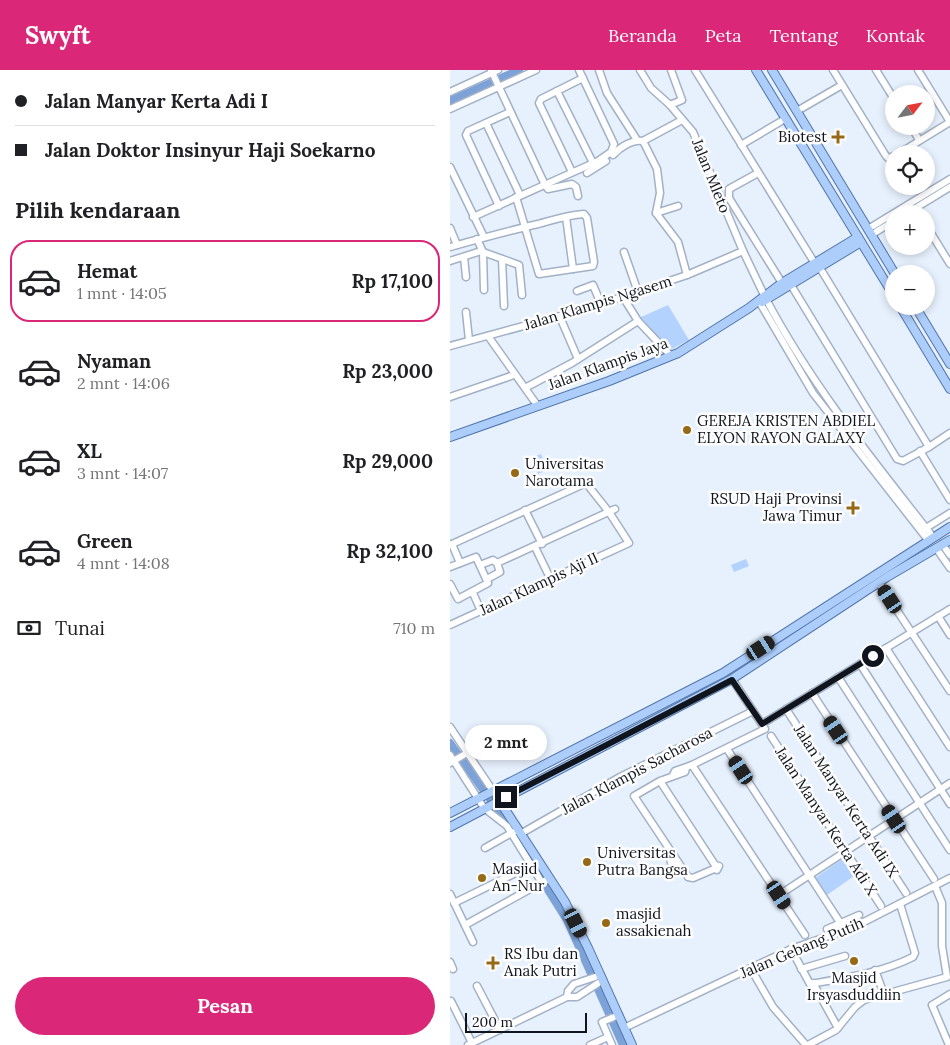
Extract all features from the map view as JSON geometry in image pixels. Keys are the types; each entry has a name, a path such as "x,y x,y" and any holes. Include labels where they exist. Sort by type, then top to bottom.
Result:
{"main road":[{"path":"756,70 885,281"},
{"path":"772,70 890,265"},
{"path":"785,119 794,118 797,111"},
{"path":"774,292 782,283 860,240"},
{"path":"774,292 791,285 817,265"},
{"name":"Jalan Klampis Jaya","path":"450,437 609,381 671,356 774,292"},
{"path":"905,315 950,389"},
{"path":"921,315 948,359 942,363 934,363"},
{"path":"943,377 944,372 950,368"},
{"path":"450,813 723,673 950,527"},
{"path":"450,827 485,807 732,680 882,581 950,540"},
{"path":"877,573 882,581"},
{"path":"675,698 674,703 680,707"},
{"path":"666,703 671,712"},
{"path":"491,792 497,801 515,816 516,832 545,881 576,923 593,982 617,1015 632,1045"}],"street":[{"path":"450,109 536,70"},
{"path":"473,217 593,163 611,152 614,144 578,70"},
{"path":"599,70 607,93 657,168 660,193 656,213 678,242 688,274"},
{"name":"Jalan Mleto","path":"640,70 651,88 670,105 693,132 763,299 830,410 877,471"},
{"path":"670,105 682,100 671,70"},
{"path":"695,70 929,446"},
{"path":"833,70 885,148"},
{"path":"876,70 885,85"},
{"path":"912,145 950,122 918,70"},
{"path":"450,92 494,72 498,86 545,185 548,189 572,184 576,187 578,196"},
{"path":"572,172 539,105 541,99 583,78"},
{"path":"797,111 842,85"},
{"path":"557,91 593,163"},
{"path":"499,206 466,135 468,131 510,112"},
{"path":"741,145 785,119"},
{"path":"587,173 610,159 620,148 640,141 682,120"},
{"path":"450,228 454,246 479,238 525,227 566,217 584,214 587,218 594,264 591,268 539,274 525,227 518,196 486,124"},
{"path":"916,135 919,140"},
{"path":"450,167 473,217 479,238 482,252 484,290"},
{"path":"758,173 729,190 729,198 782,283"},
{"path":"870,232 950,179"},
{"path":"926,205 950,187"},
{"path":"656,213 678,206"},
{"path":"566,217 573,270"},
{"path":"870,232 885,225"},
{"path":"935,240 950,264"},
{"name":"Jalan Klampis Ngasem","path":"450,346 623,297 688,274 743,251"},
{"path":"450,261 482,252 518,265 522,295"},
{"path":"624,252 638,292"},
{"path":"464,257 466,277"},
{"path":"502,258 504,306"},
{"path":"577,292 593,285 601,304"},
{"path":"791,285 894,456 902,461 950,433"},
{"path":"623,297 638,321 671,356"},
{"path":"466,312 469,340"},
{"path":"560,316 578,359"},
{"path":"525,388 578,359 638,321"},
{"path":"488,336 537,405"},
{"path":"450,388 452,396 514,375"},
{"path":"920,451 950,500"},
{"path":"877,471 926,528 931,539"},
{"path":"877,471 931,539"},
{"path":"460,562 451,545 586,482 612,511 497,563"},
{"path":"525,510 551,580"},
{"name":"Jalan Klampis Aji II","path":"450,625 629,543 612,511"},
{"path":"926,528 950,513"},
{"path":"939,546 950,555"},
{"path":"939,546 950,568"},
{"path":"450,567 474,556 487,579 488,585 458,599 452,593 450,584"},
{"path":"480,565 493,560 497,563 500,572 487,579"},
{"path":"882,581 950,691"},
{"path":"473,593 481,611"},
{"path":"762,724 950,609"},
{"path":"938,616 950,635"},
{"path":"886,648 950,747"},
{"path":"860,664 950,804"},
{"path":"838,677 950,850"},
{"path":"660,781 714,867 691,878 682,868 634,796 660,781 673,775 675,771 689,767 764,730 762,724 732,680"},
{"path":"751,969 770,1004 807,1045 838,1028 860,1003 884,994 947,977 942,946 942,904 934,882 812,693"},
{"name":"Jalan Manyar Kerta Adi IX","path":"786,709 906,893"},
{"name":"Jalan Klampis Sacharosa","path":"485,848 620,777 753,711"},
{"path":"450,726 465,754 491,792"},
{"name":"Jalan Manyar Kerta Adi X","path":"771,736 882,906"},
{"path":"728,748 841,924"},
{"path":"465,754 453,760 485,807 516,832"},
{"path":"689,767 805,935"},
{"path":"779,895 950,783"},
{"path":"454,903 535,864"},
{"name":"Jalan Gebang Putih","path":"624,1028 792,949 852,928 900,904 934,882 950,878"},
{"path":"465,925 545,881"},
{"path":"450,894 473,942"},
{"path":"792,949 800,969 808,982 813,983 852,981 875,970 904,961 915,955 900,904"},
{"path":"827,929 859,915"},
{"path":"800,969 845,956"},
{"path":"875,970 884,994"},
{"path":"451,1001 470,1044 567,997 577,997 593,982"},
{"path":"567,997 571,987 593,982"},
{"path":"813,983 838,1028"},
{"path":"477,986 500,1030"},
{"path":"949,1045 932,1005 950,994"},
{"path":"612,1045 604,1021 617,1015"},
{"path":"590,1045 608,1037"}],"shaded area":[{"path":"668,305 689,340 668,351 639,318"},
{"path":"541,454 547,470 538,474 531,458"},
{"path":"746,559 749,566 734,572 731,565"},
{"path":"845,857 857,874 827,895 815,878"}],"waterway":[{"path":"450,101 519,70"},
{"path":"450,743 511,829"},
{"path":"540,877 567,920 623,1045"}],"place":[{"name":"Biotest","path":"838,137"},
{"name":"GEREJA KRISTEN ABDIEL ELYON RAYON GALAXY","path":"687,430"},
{"name":"Universitas Narotama","path":"515,473"},
{"name":"RSUD Haji Provinsi Jawa Timur","path":"853,508"},
{"name":"Universitas Putra Bangsa","path":"587,862"},
{"name":"Masjid An-Nur","path":"482,878"},
{"name":"masjid assakienah","path":"606,923"},
{"name":"Masjid Irsyasduddiin","path":"854,961"},
{"name":"RS Ibu dan Anak Putri","path":"493,963"}],"route":[{"path":"506,797 658,720 732,680 762,724 873,656"}]}
